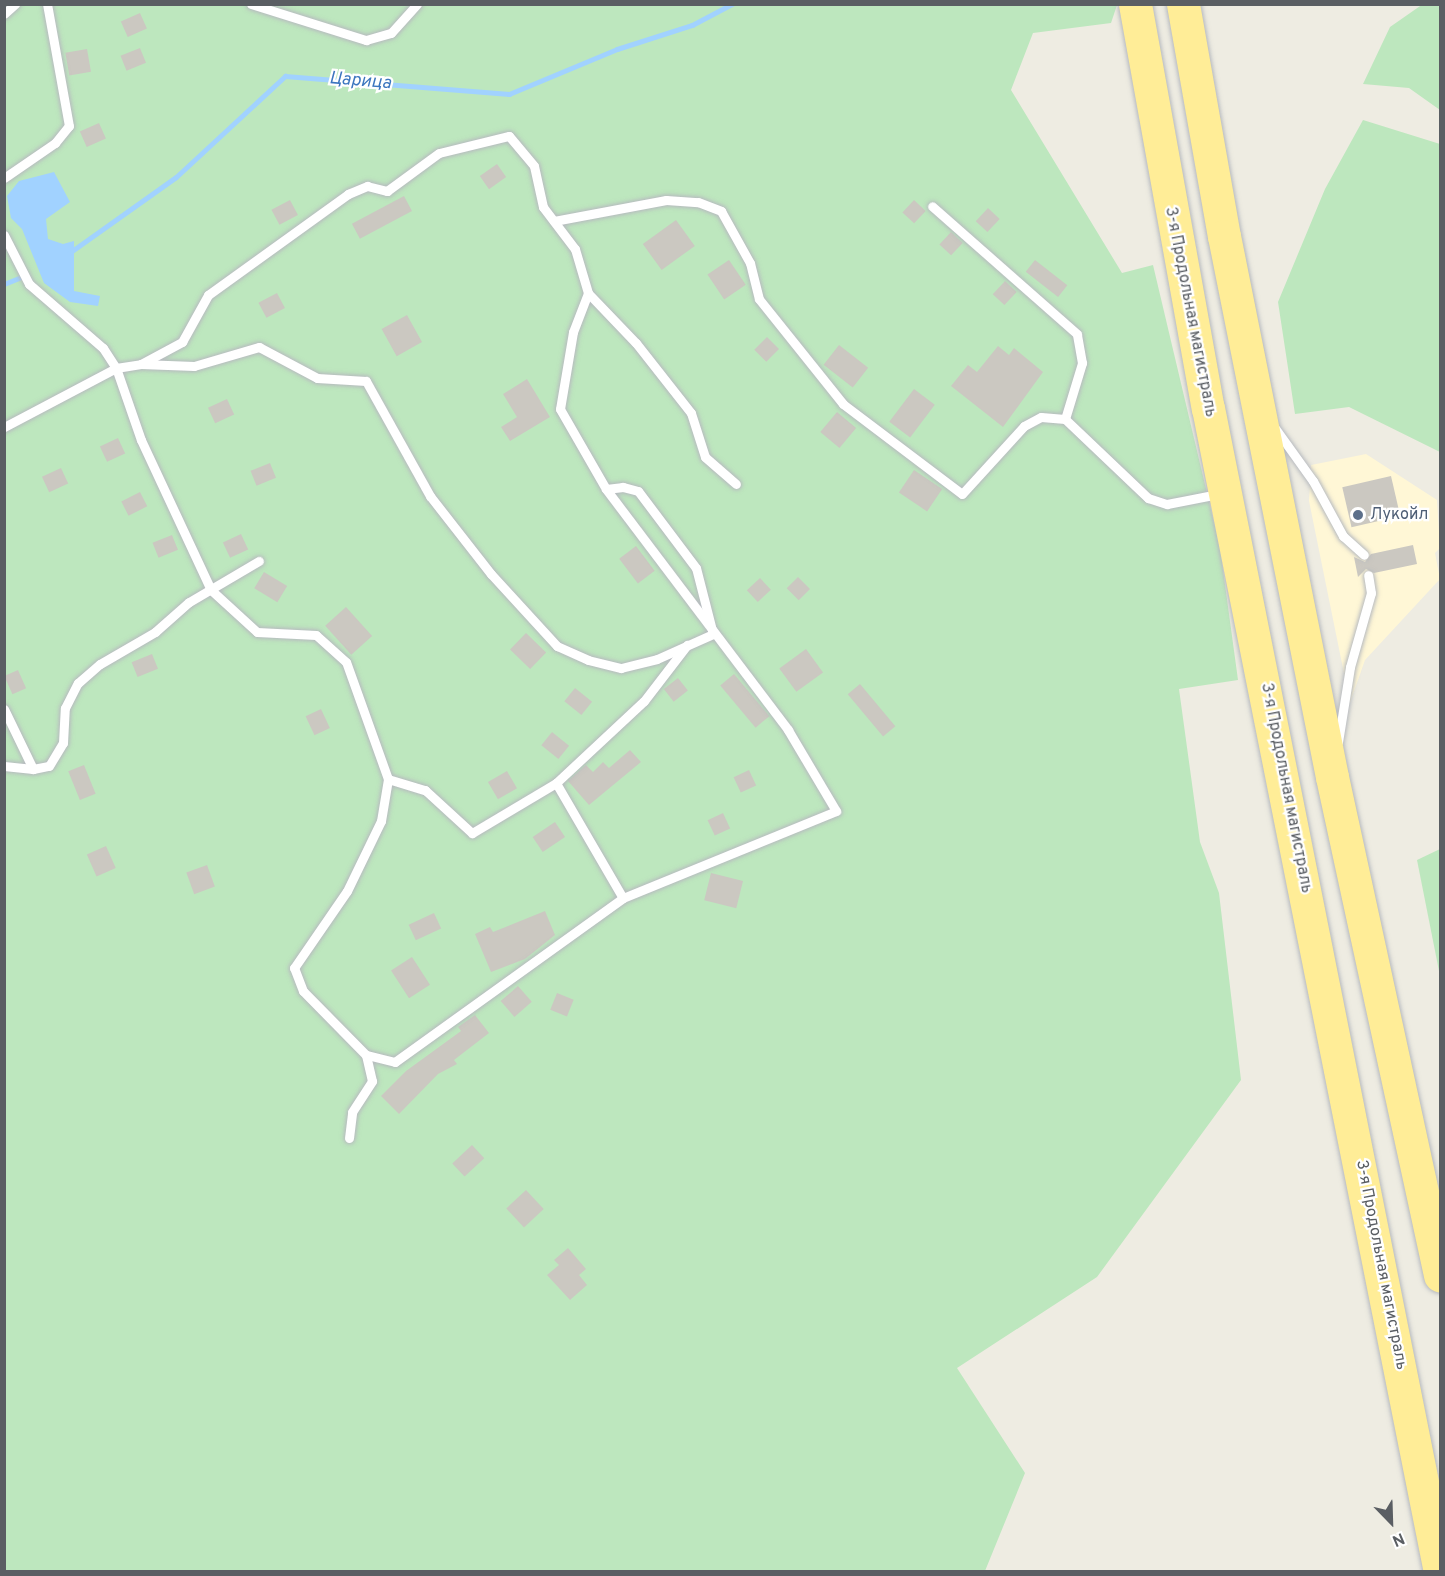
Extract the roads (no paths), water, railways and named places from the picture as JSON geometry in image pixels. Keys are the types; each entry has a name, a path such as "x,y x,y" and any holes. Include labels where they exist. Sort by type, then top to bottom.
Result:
{"highway":[{"name":"3-я Продольная магистраль","path":"1135,4 1177,243 1440,1572"},
{"path":"1183,4 1224,236 1332,777 1440,1275"}],"lane":[{"path":"5,12 15,4"},
{"path":"4,178 55,143 69,126 46,4"},
{"path":"251,4 366,40 391,33 417,4"},
{"path":"141,363 182,342 208,295 348,194 367,186 387,191 439,153 509,136 534,166 543,207 575,249 588,293 636,343 692,413 705,457 736,484"},
{"path":"554,221 666,200 698,202 721,211 750,262 759,299 843,404 962,494 1024,426 1041,417 1065,419 1148,498 1167,504 1226,492"},
{"path":"932,206 1077,334 1082,363 1065,419"},
{"path":"4,235 29,284 103,348 116,368 141,440 211,590 257,632 316,635 346,662 388,779 381,820 347,891 294,968 303,991 366,1055 372,1081 352,1112 349,1138"},
{"path":"366,1055 395,1062 623,898 836,811 788,730 713,634 606,489 560,410 573,332 588,293"},
{"path":"4,428 116,368 141,363 194,366 259,347 317,378 366,381 430,496 491,574 557,646 588,660 621,668 657,659 688,643 713,634"},
{"path":"1258,403 1313,482 1343,536 1364,555"},
{"path":"606,489 623,487 638,491 696,568 713,634"},
{"path":"4,766 33,770 49,766 63,743 65,708 78,683 211,590 259,561"},
{"path":"1332,777 1350,667 1371,593 1368,575"},
{"path":"388,779 425,790 472,833 556,783 644,701 688,643"},
{"path":"4,709 33,770"},
{"path":"556,783 623,898"}],"water":[{"path":"54,172 70,202 46,219 48,239 63,244 74,241 74,291 100,296 98,306 70,302 44,283 22,229 11,218 7,196 19,181"}],"waterway":[{"name":"Царица","path":"69,253 176,177 285,76 509,94 617,49 692,25 732,4"},
{"name":"Царица","path":"4,284 19,278"}],"place":[{"name":"Лукойл","path":"1358,515"}]}
